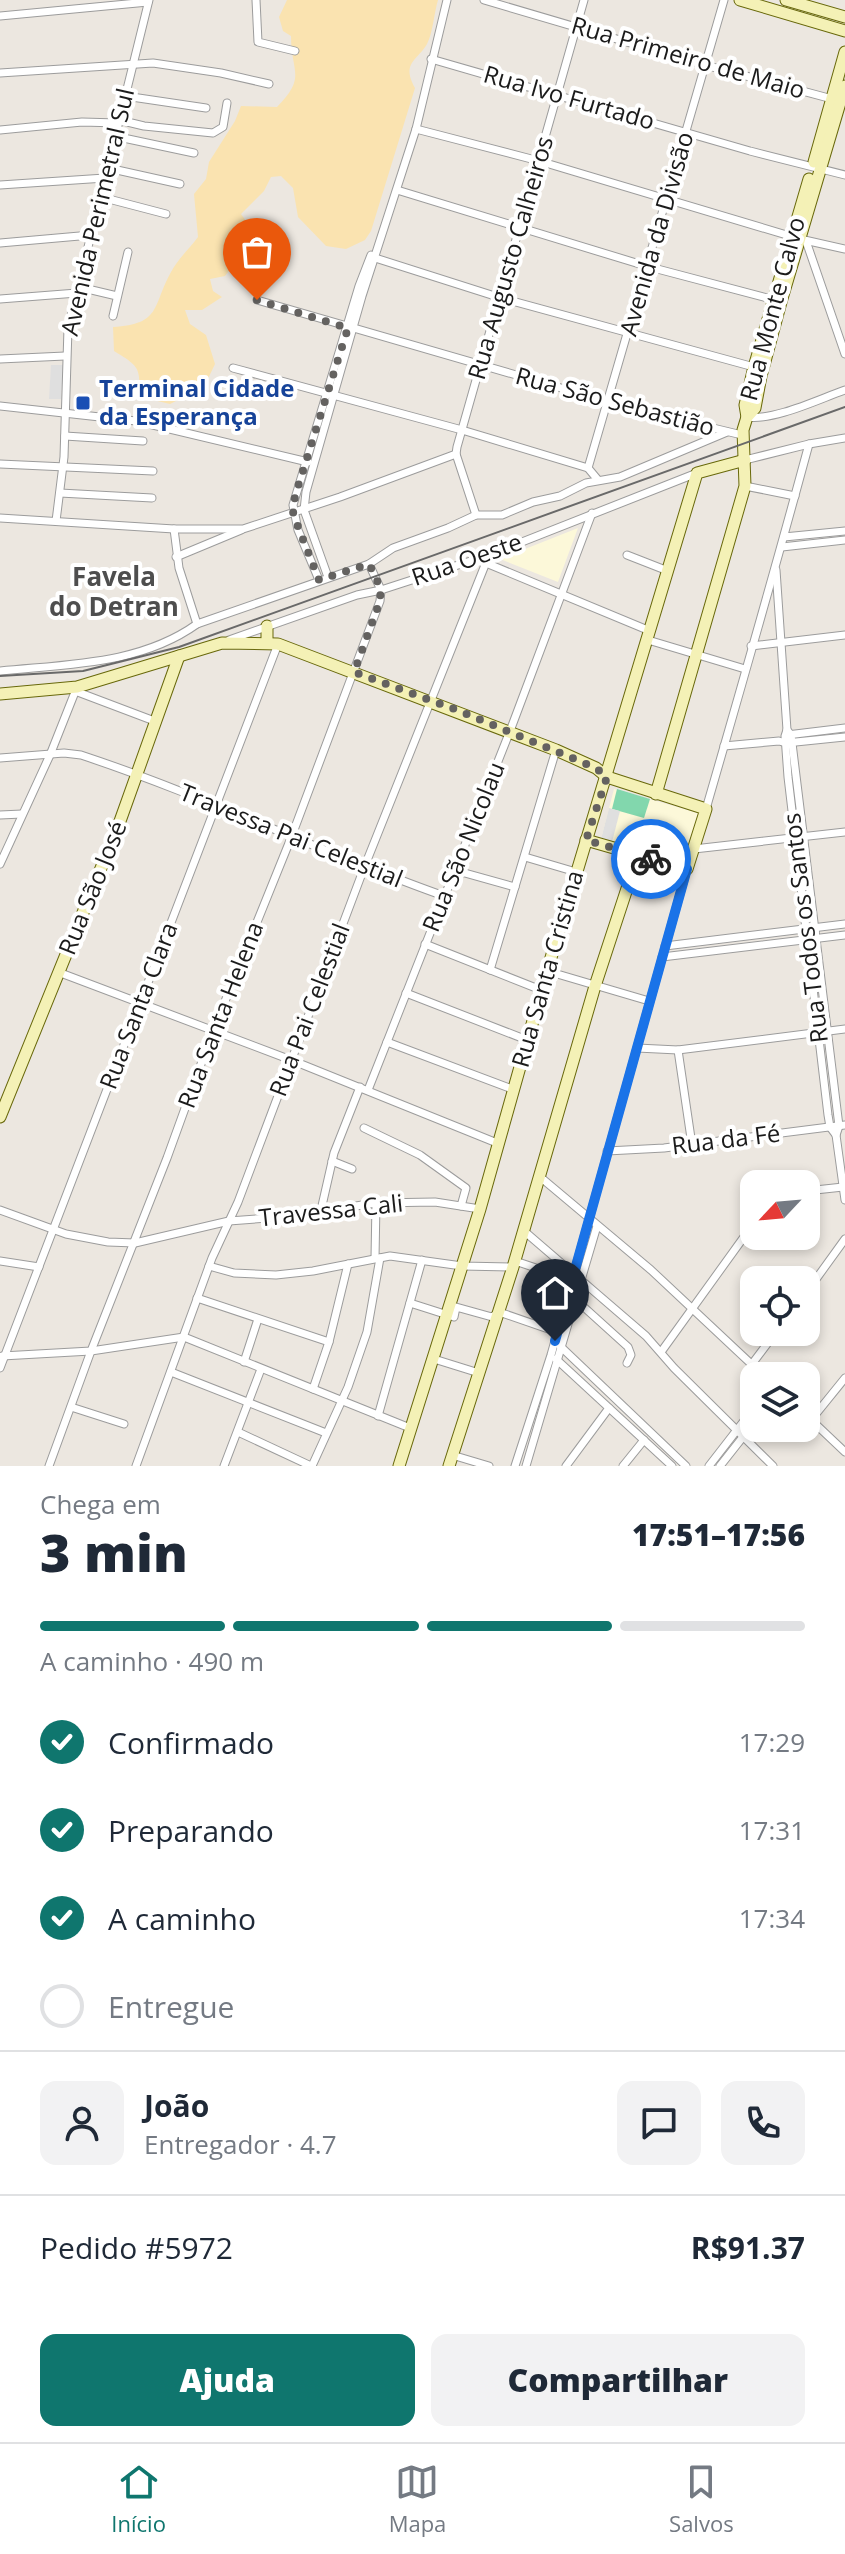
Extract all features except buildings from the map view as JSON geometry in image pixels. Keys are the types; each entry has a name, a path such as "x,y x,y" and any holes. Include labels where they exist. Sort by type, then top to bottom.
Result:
{"main road":[{"path":"740,0 845,31"},
{"path":"786,0 845,17"},
{"name":"Rua Monte Calvo","path":"839,101 845,52"},
{"name":"Rua Monte Calvo","path":"747,417 745,405 754,367 799,238 816,168 845,86"},
{"name":"Rua Monte Calvo","path":"747,417 755,408 777,301"},
{"path":"656,794 745,486 742,435 747,417"},
{"name":"Rua Oeste","path":"697,473 745,460"},
{"name":"Rua Santa Cristina","path":"399,1466 480,1209 541,990 697,473"},
{"path":"267,626 272,643"},
{"path":"222,643 272,643 510,731 596,768 607,777 706,809 687,869 586,840"},
{"name":"Rua Oeste","path":"0,694 76,689 222,643"},
{"name":"Rua São José","path":"0,1117 137,777 179,656"},
{"path":"451,1460 638,855"}],"street":[{"path":"256,0 258,42 295,51"},
{"path":"319,580 293,514 295,496 310,463 416,129 447,0"},
{"name":"Rua Primeiro de Maio","path":"484,0 839,101"},
{"name":"Rua Augusto Calheiros","path":"456,454 584,0"},
{"name":"Avenida da Divisão","path":"593,474 608,402 724,0"},
{"path":"0,16 148,1"},
{"name":"Avenida Perimetral Sul","path":"56,521 65,436 68,328 148,1"},
{"name":"Rua Ivo Furtado","path":"431,59 845,175"},
{"path":"0,73 133,62 178,65 269,84"},
{"path":"125,96 206,108"},
{"path":"0,130 118,121 213,133 223,127 227,103"},
{"path":"416,129 845,249"},
{"path":"114,136 194,153"},
{"path":"108,168 180,184"},
{"path":"0,185 105,178"},
{"path":"397,190 646,266 777,301"},
{"path":"101,197 166,214"},
{"path":"0,243 91,235"},
{"path":"799,238 845,354"},
{"path":"113,316 128,252"},
{"path":"374,255 501,298 754,367"},
{"path":"0,299 78,290 117,296"},
{"name":"Rua São Sebastião","path":"257,300 608,402 742,435"},
{"path":"0,359 65,356"},
{"path":"233,368 462,430 593,474"},
{"path":"747,417 773,415 845,390"},
{"path":"0,406 136,421 310,463"},
{"name":"Rua Oeste","path":"0,671 125,656 174,640 197,624 369,564 393,548 476,515 507,513 533,502 560,496 593,474 620,477 727,432"},
{"path":"65,436 143,441"},
{"path":"745,460 845,438"},
{"path":"706,809 751,646 776,570 809,444"},
{"path":"176,557 243,529 293,514 456,454 476,515"},
{"path":"310,463 304,510 328,577"},
{"path":"0,464 153,471"},
{"name":"Rua Oeste","path":"222,643 357,595 487,559 592,513 697,473"},
{"path":"745,486 795,496"},
{"path":"60,493 152,498"},
{"name":"Rua São Nicolau","path":"321,1210 332,1161 387,1042 592,513"},
{"path":"0,518 174,529 243,529"},
{"path":"174,529 176,557 197,624"},
{"path":"784,537 845,531"},
{"path":"782,547 845,540"},
{"path":"627,555 668,571"},
{"path":"487,559 649,636 745,669"},
{"name":"Rua Pai Celestial","path":"136,1466 209,1266 487,559"},
{"path":"369,564 381,590"},
{"name":"Rua Todos os Santos","path":"776,570 786,738 811,928 818,1033 838,1126"},
{"name":"Rua Santa Helena","path":"49,1466 213,1031 354,672 380,601 381,590"},
{"path":"751,646 845,635"},
{"name":"Rua Santa Clara","path":"0,1368 2,1356 216,806 272,643"},
{"path":"0,864 50,755 76,689 157,722"},
{"path":"724,746 845,728"},
{"path":"786,738 845,737"},
{"path":"490,970 556,750"},
{"name":"Travessa Pai Celestial","path":"0,758 64,753 81,755 216,806 364,868 444,896"},
{"path":"0,815 22,814"},
{"path":"694,849 845,832"},
{"path":"525,857 576,872"},
{"path":"686,1466 558,1344 557,1332 687,869"},
{"path":"454,870 515,887"},
{"path":"665,946 845,924"},
{"path":"662,957 845,935"},
{"name":"Rua Todos os Santos","path":"812,939 838,1126"},
{"path":"425,944 541,990"},
{"path":"547,971 649,1001"},
{"path":"58,972 291,1060 497,1143"},
{"path":"406,993 527,1040"},
{"path":"637,1048 678,1050 845,1029"},
{"path":"387,1042 512,1089"},
{"path":"678,1050 692,1145"},
{"path":"838,1126 836,1135 845,1197"},
{"name":"Rua da Fé","path":"607,1151 692,1145 838,1126"},
{"path":"364,1128 420,1155 466,1188 461,1206"},
{"path":"332,1161 352,1169"},
{"path":"539,1176 694,1309 750,1362"},
{"path":"820,1189 843,1187"},
{"name":"Travessa Cali","path":"0,1210 53,1230 108,1242 135,1243 229,1221 376,1203 413,1201 480,1209"},
{"path":"238,1432 312,1466 367,1332 378,1258 376,1203"},
{"path":"526,1466 558,1344 576,1300 597,1226"},
{"path":"524,1231 637,1328 740,1434"},
{"path":"820,1274 845,1239"},
{"path":"661,1352 740,1243"},
{"path":"209,1266 234,1273 276,1275 398,1256 462,1266 514,1264 557,1275"},
{"path":"378,1416 422,1260"},
{"path":"0,1261 39,1267"},
{"path":"313,1389 329,1342 348,1264"},
{"path":"197,1298 329,1342"},
{"path":"576,1300 628,1347 631,1355 627,1363"},
{"path":"410,1303 454,1317 456,1307 492,1317 499,1312 557,1332"},
{"path":"244,1362 258,1319"},
{"path":"2,1356 91,1351 184,1337 410,1428"},
{"path":"554,1358 672,1466"},
{"path":"515,1466 554,1358"},
{"path":"434,1359 479,1373"},
{"path":"225,1466 261,1369"},
{"path":"171,1372 326,1433"},
{"path":"820,1406 845,1378"},
{"path":"71,1407 124,1424"},
{"path":"566,1466 609,1408"},
{"path":"709,1466 740,1424"},
{"path":"820,1428 845,1452"},
{"path":"623,1466 644,1440"},
{"path":"720,1466 740,1441"},
{"path":"748,1442 773,1466"},
{"path":"451,1460 489,1466"}],"shaded area":[{"path":"51,365 63,365 61,399 49,399"},
{"path":"578,528 558,582 500,559"},
{"path":"614,789 702,814 687,865 601,839"},
{"path":"609,808 620,811 612,842 601,839"}],"sand":[{"path":"287,0 438,0 427,44 410,68 415,88 371,231 365,240 346,249 326,246 298,217 293,188 281,176 271,177 264,191 241,214 251,228 234,256 234,264 225,276 210,279 213,291 222,297 202,310 185,310 190,324 206,335 215,364 204,387 170,404 137,396 138,373 133,364 114,351 113,327 140,322 148,317 174,267 198,237 194,194 206,179 209,162 241,106 277,107 292,88 295,74 291,36 283,31 279,17"}],"green space":[{"path":"617,789 650,799 644,818 612,809"}],"tram line":[{"path":"0,676 83,671 179,647 845,407"}],"way so far":[{"path":"257,300 348,328 295,496 293,514 319,580 369,564 376,577 381,590 380,601 354,672 457,710 596,768 607,777 586,840 651,859"}],"place":[{"name":"Terminal Cidade da Esperança","path":"83,403"}],"district":[{"name":"Favela do Detran","path":"114,592"}],"route":[{"path":"555,1341 687,869 651,859"}]}
